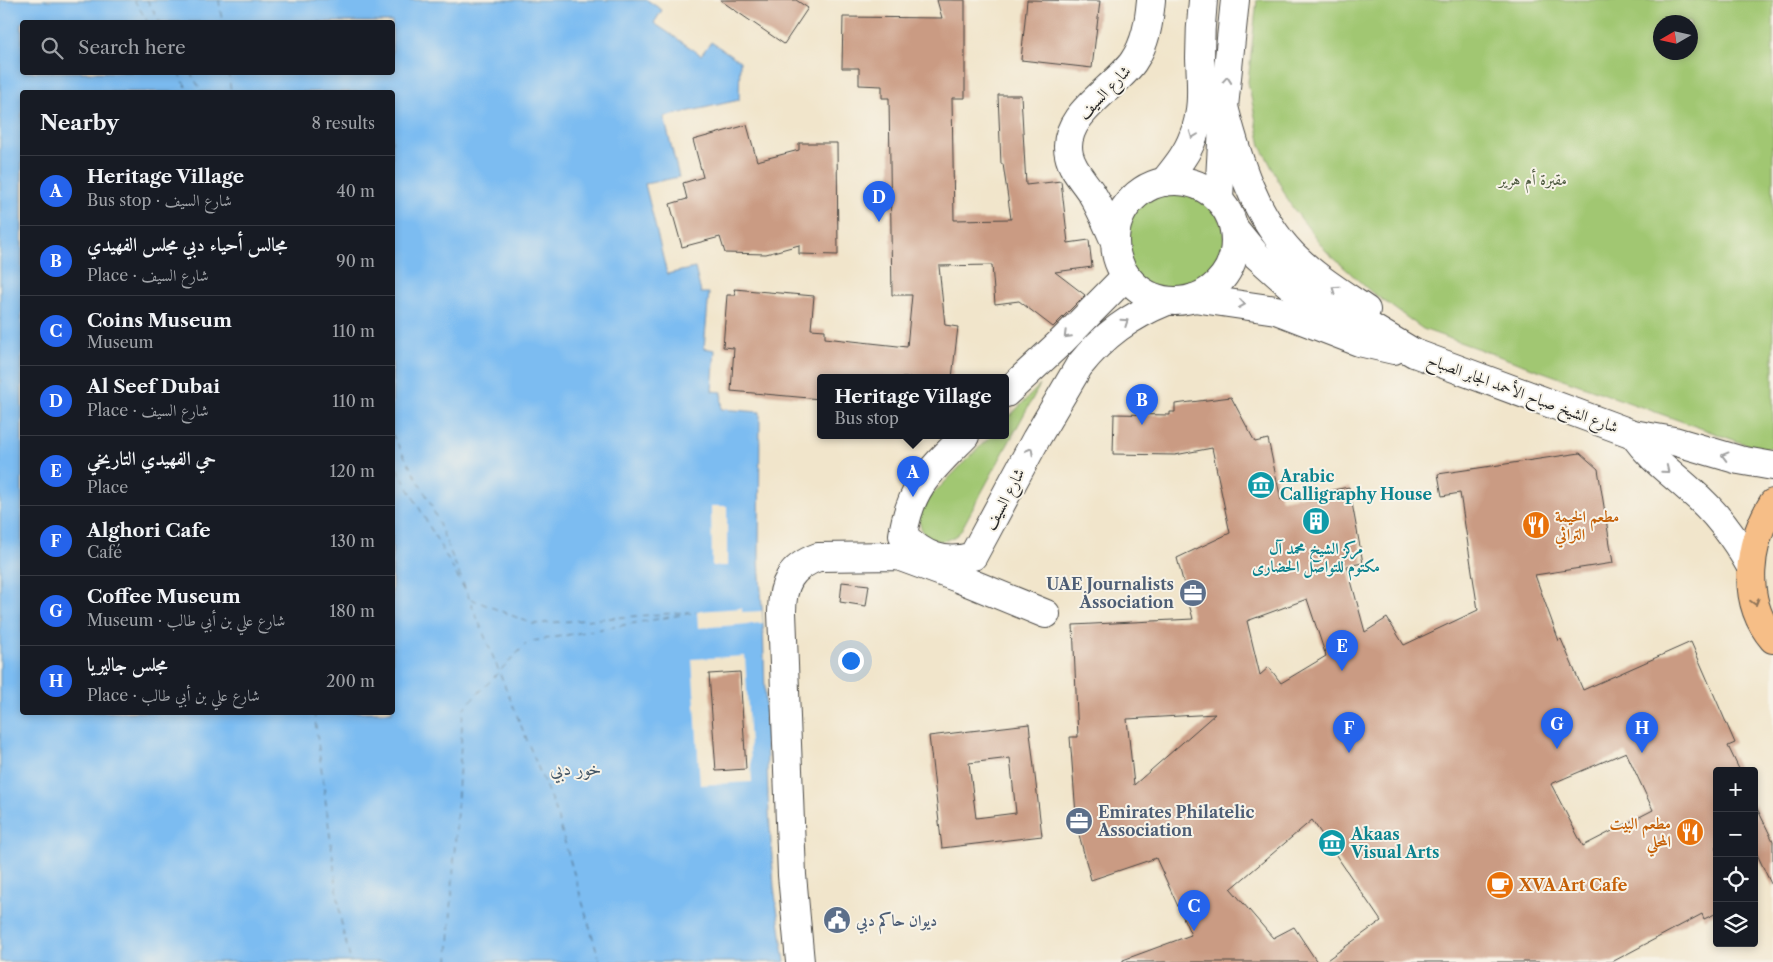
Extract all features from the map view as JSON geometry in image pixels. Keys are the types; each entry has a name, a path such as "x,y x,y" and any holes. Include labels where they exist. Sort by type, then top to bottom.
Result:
{"main road":[{"path":"1772,639 1760,618 1754,599 1751,567 1754,544 1773,503"}],"street":[{"name":"شارع السيف","path":"1115,242 1101,211 1074,169 1068,153 1069,136 1075,121 1134,61 1146,35 1151,0"},
{"path":"1084,182 1102,189 1120,192 1155,185 1183,181 1196,184 1208,190 1219,198 1228,212 1234,228 1235,244 1232,260 1226,274 1215,286 1202,295 1180,301 1167,301 1151,296 1137,288 1126,276 1119,262 1115,242 1120,216 1131,200 1155,185 1185,154 1193,138 1199,120 1202,97 1200,30 1203,0"},
{"path":"1219,198 1224,107 1235,0"},
{"path":"1224,107 1236,154 1253,194 1271,226 1292,254 1317,276 1391,329 1414,353"},
{"name":"شارع الشيخ صباح الأحمد الجابر الصباح","path":"1234,228 1256,255 1293,288 1313,300 1372,328 1414,353"},
{"path":"1009,390 1063,340 1126,276"},
{"name":"شارع الشيخ صباح الأحمد الجابر الصباح","path":"1194,298 1276,310 1358,342 1414,353 1633,434 1674,441 1739,460 1773,466"},
{"name":"شارع السيف","path":"961,439 932,469 920,485 905,518 903,535 923,552 947,560 960,560 973,556 1036,439 1086,357 1127,320 1167,301"},
{"name":"شارع الشيخ صباح الأحمد الجابر الصباح","path":"1633,434 1645,451 1692,491 1715,515 1736,541 1751,567"},
{"path":"800,962 792,875 782,597 786,583 795,570 807,561 818,557 898,556 1046,614"}],"green space":[{"name":"مقبرة أم هرير","path":"1257,0 1773,0 1773,447 1759,449 1423,329 1370,291 1326,251 1290,204 1261,146 1248,82"},
{"path":"1174,190 1194,194 1210,205 1221,221 1225,241 1221,261 1210,277 1194,288 1174,292 1154,288 1138,277 1127,261 1123,241 1127,221 1138,205 1154,194"},
{"path":"1040,385 960,532 943,541 928,537 920,523 920,514 926,501 988,439 1009,439 1009,417"}],"water":[{"name":"خور دبي","path":"0,0 647,0 662,10 654,23 701,55 711,42 740,61 739,100 664,117 679,177 645,184 667,274 695,268 701,293 709,293 704,348 715,350 712,391 722,392 721,409 760,412 759,560 763,623 768,797 774,887 785,962 0,962"}],"pier":[{"path":"711,506 727,506 727,566 712,566"},
{"path":"742,608 742,612 762,611 763,623 698,628 697,611"},
{"path":"745,656 752,782 700,785 692,659"}],"building":[{"path":"720,0 796,0 808,8 784,44"},
{"path":"937,0 965,0 965,98 952,98 954,220 1011,219 1003,164 1001,164 998,95 1021,95 1026,185 1061,181 1068,243 1089,240 1092,267 1055,272 1085,295 1053,327 1019,301 995,304 992,265 939,266 945,325 958,327 952,374 817,374 817,399 731,391 734,348 723,347 727,295 736,295 734,289 814,296 811,329 825,330 825,338 907,347 912,295 892,295 889,98 882,98 882,86 859,85 859,68 842,68 843,17 942,18"},
{"path":"1027,0 1100,1 1092,68 1021,60"},
{"path":"747,125 757,161 799,150 799,143 837,143 838,255 799,254 799,245 766,254 725,253 720,237 682,247 670,204 687,199 683,183 703,177 693,140"},
{"path":"1231,397 1255,442 1268,439 1281,500 1349,487 1363,563 1347,566 1365,632 1387,618 1404,645 1478,610 1460,493 1442,496 1438,474 1580,453 1598,469 1613,563 1535,575 1559,641 1561,639 1583,690 1691,642 1735,743 1728,746 1738,767 1713,767 1713,915 1704,919 1702,914 1612,962 1324,962 1381,921 1312,820 1231,889 1273,938 1294,927 1317,962 1123,962 1123,960 1191,935 1156,858 1091,880 1077,827 1070,737 1078,737 1073,625 1193,619 1177,558 1230,533 1212,448 1175,455 1113,454 1114,414 1170,415 1170,412 1175,412 1175,404","holes":["1307,599 1326,656 1281,683 1269,667 1260,675 1247,621","1215,714 1134,785 1127,719","1626,752 1653,810 1583,846 1551,784"]},
{"path":"842,582 869,585 866,606 840,602"},
{"path":"740,672 746,769 716,771 709,674"},
{"path":"1029,724 1042,836 942,848 929,736","holes":["1010,758 1016,813 976,818 969,763"]},
{"path":"1758,810 1773,841 1773,888 1758,856"}],"ferry route":[{"path":"134,0 147,20"},
{"path":"147,0 159,20"},
{"path":"219,0 222,20"},
{"path":"180,75 188,90"},
{"path":"192,75 201,90"},
{"path":"228,75 231,90"},
{"path":"395,439 430,502 555,809 600,962"},
{"path":"395,464 466,592"},
{"path":"471,599 533,624 689,612"},
{"path":"448,962 463,709 528,642 697,612"},
{"path":"314,715 342,928 351,962"}],"place":[{"name":"Al Seef Dubai","path":"879,222"},
{"name":"مجالس أحياء دبي مجلس الفهيدي","path":"1142,425"},
{"name":"Arabic Calligraphy House","path":"1261,485"},
{"name":"Heritage Village","path":"913,497"},
{"name":"مركز الشيخ محمد آل مكتوم للتواصل الحضارى","path":"1316,521"},
{"name":"مطعم الخيمة التراثي","path":"1536,525"},
{"name":"UAE Journalists Association","path":"1193,593"},
{"name":"حي الفهيدي التاريخي","path":"1342,671"},
{"name":"Coffee Museum","path":"1557,749"},
{"name":"Alghori Cafe","path":"1349,753"},
{"name":"مجلس جاليريا","path":"1642,753"},
{"name":"Emirates Philatelic Association","path":"1079,821"},
{"name":"مطعم البيت المحلي","path":"1690,832"},
{"name":"Akaas Visual Arts","path":"1332,843"},
{"name":"XVA Art Cafe","path":"1500,885"},
{"name":"ديوان حاكم دبي","path":"837,920"},
{"name":"Coins Museum","path":"1194,931"}]}
